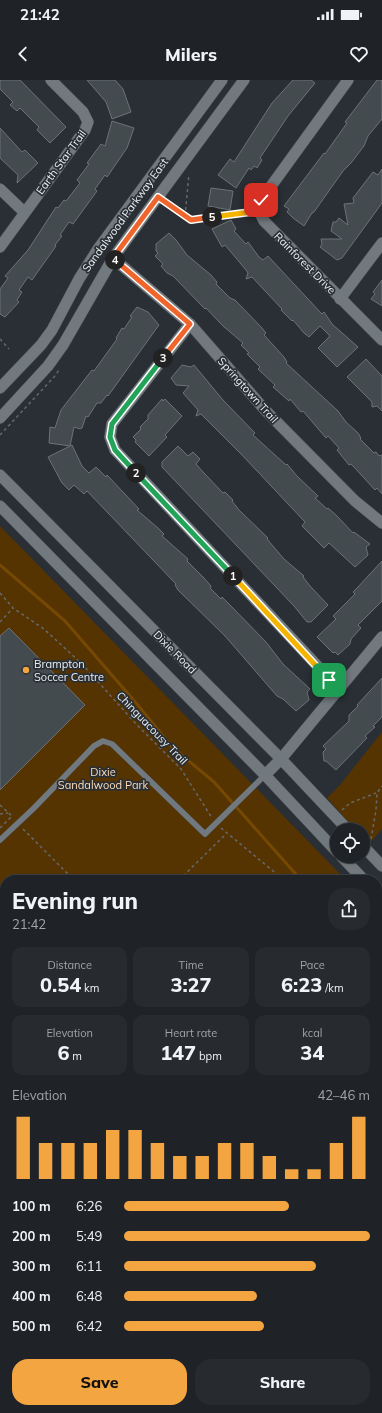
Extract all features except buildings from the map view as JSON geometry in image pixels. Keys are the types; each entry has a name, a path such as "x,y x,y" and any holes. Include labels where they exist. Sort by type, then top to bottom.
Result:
{"main road":[{"name":"Earth Star Trail","path":"0,247 85,130 88,122 83,112 51,80"},
{"name":"Sandalwood Parkway East","path":"0,388 41,345 52,330 79,279 98,249 222,80"},
{"name":"Sandalwood Parkway East","path":"0,418 52,361 113,258 244,80"},
{"path":"259,211 261,200 348,80"},
{"path":"0,189 24,212"},
{"name":"Rainforest Drive","path":"259,211 264,221 382,340"},
{"path":"340,299 382,243"},
{"name":"Springtown Trail","path":"113,258 190,324 265,410 355,501 382,523"},
{"path":"190,324 112,424 110,437 115,450 339,689"},
{"name":"Dixie Road","path":"0,475 281,759 342,823"},
{"name":"Dixie Road","path":"0,506 265,775 330,845"},
{"path":"265,775 281,759 382,637"},
{"path":"370,854 382,866"},
{"path":"348,863 359,875"}],"lane":[{"path":"0,840 94,746 103,741 112,744 205,834 265,775"}],"path":[{"path":"183,163 189,174 185,216"},
{"path":"158,197 191,220 259,211"},
{"path":"0,339 9,348"},
{"name":"Chinguacousy Trail","path":"0,593 13,608 44,630 82,664 137,725 181,769 200,802 226,834 278,875"},
{"path":"0,622 13,608"},
{"path":"370,834 376,810 377,793 382,786"},
{"path":"335,816 350,803 377,793"},
{"path":"0,805 18,822"},
{"path":"0,814 9,812"},
{"path":"0,828 12,816"},
{"path":"17,834 23,828 69,875"},
{"path":"185,875 226,834"}],"green space":[{"name":"Dixie Sandalwood Park","path":"0,526 341,875 0,875"},
{"path":"382,732 382,829 370,843 370,823 350,823 327,798 340,785"}],"waterway":[{"path":"0,565 65,621 137,704 171,746 214,782 297,875"}],"place":[{"name":"Brampton Soccer Centre","path":"26,670"}],"route":[{"path":"261,200 259,211 191,220 158,197 113,258 190,324 112,424 110,437 115,450 329,680"}]}
